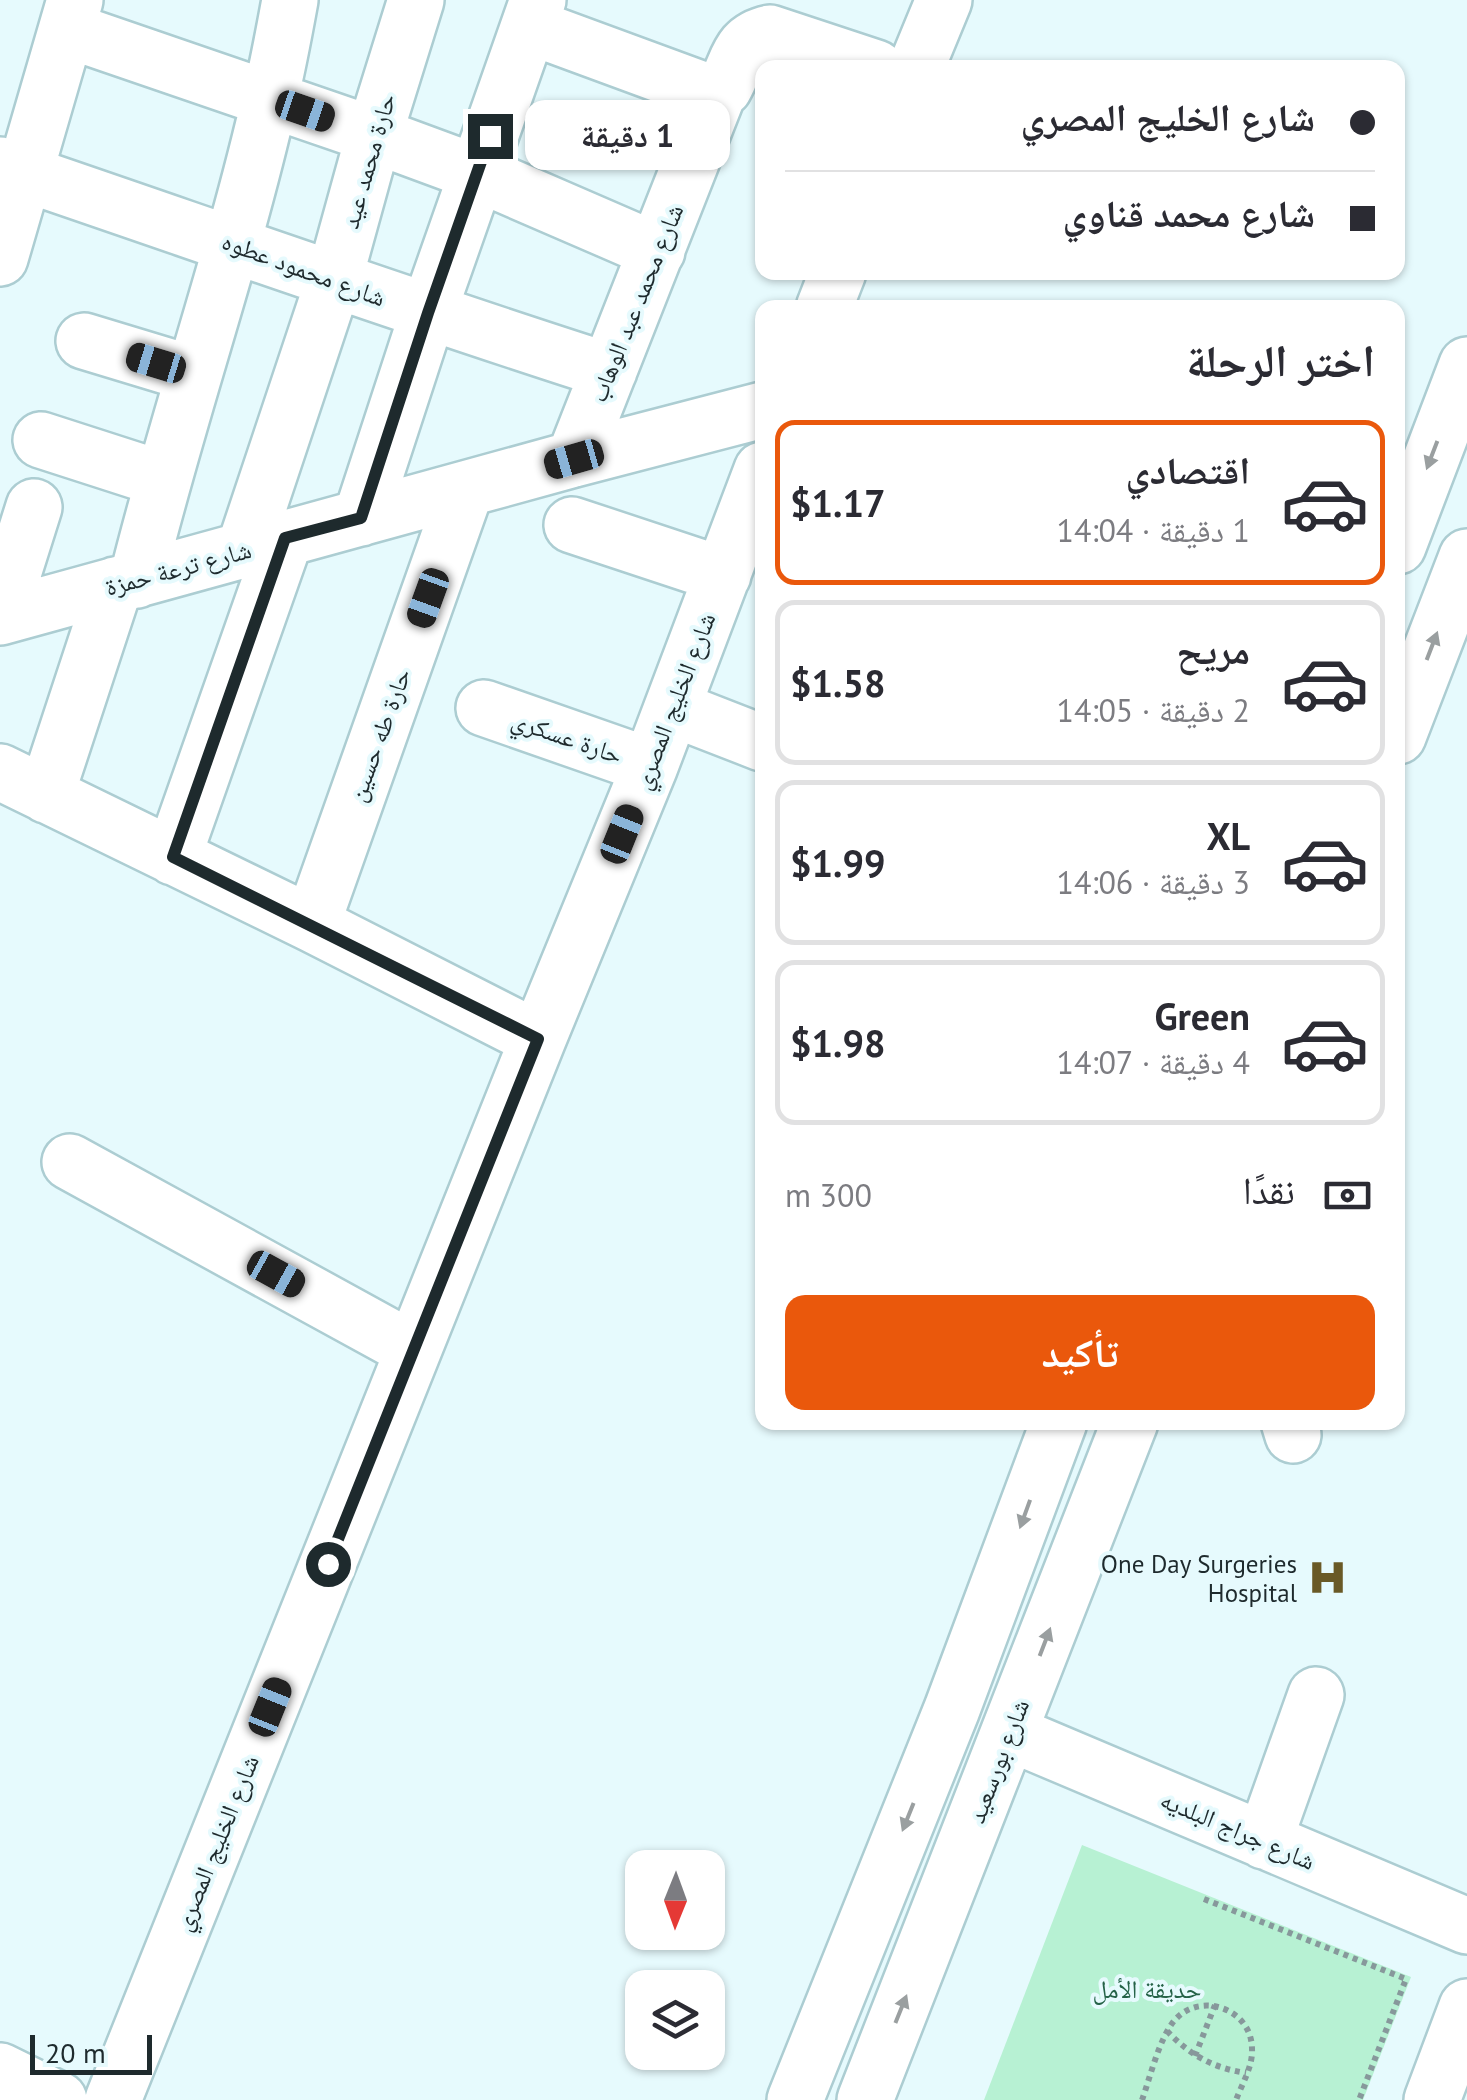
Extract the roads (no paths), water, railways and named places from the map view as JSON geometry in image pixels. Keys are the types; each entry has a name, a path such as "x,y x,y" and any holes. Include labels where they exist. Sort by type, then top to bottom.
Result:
{"street":[{"path":"290,0 270,99 162,479 126,582 23,784 538,1039"},
{"name":"حارة محمد عيد","path":"173,857 265,544 374,134 416,0"},
{"path":"919,60 944,0"},
{"path":"361,518 428,313 534,13 711,93 719,92"},
{"path":"0,258 13,169 71,15 270,99 477,173 657,251"},
{"name":"شارع محمد عبد الوهاب","path":"574,459 719,92 728,82 741,50 759,35 770,32 852,60"},
{"name":"شارع محمود عطوه","path":"13,169 428,313 609,371"},
{"path":"84,341 193,374"},
{"path":"1405,528 1467,365"},
{"name":"شارع ترعة حمزة","path":"0,616 755,412"},
{"path":"41,440 162,479"},
{"name":"حارة طه حسين","path":"312,924 466,488"},
{"name":"شارع الخليج المصري","path":"113,2100 650,766 755,489"},
{"path":"0,616 34,506"},
{"path":"572,525 723,575"},
{"path":"1405,718 1467,558"},
{"name":"حارة عسكري","path":"484,708 650,766"},
{"path":"672,708 755,740"},
{"path":"70,1162 413,1350"},
{"path":"794,2100 952,1709 1056,1430"},
{"name":"شارع بورسعيد","path":"865,2100 1127,1430"},
{"path":"1264,1841 1316,1695"},
{"name":"شارع جراج البلديه","path":"1010,1733 1467,1926"},
{"path":"1432,2100 1467,2006"},
{"path":"0,2071 58,2100"}],"place":[{"name":"One Day Surgeries Hospital","path":"1327,1578"}],"park label":[{"name":"حديقة الأمل","path":"1147,1989"}]}
